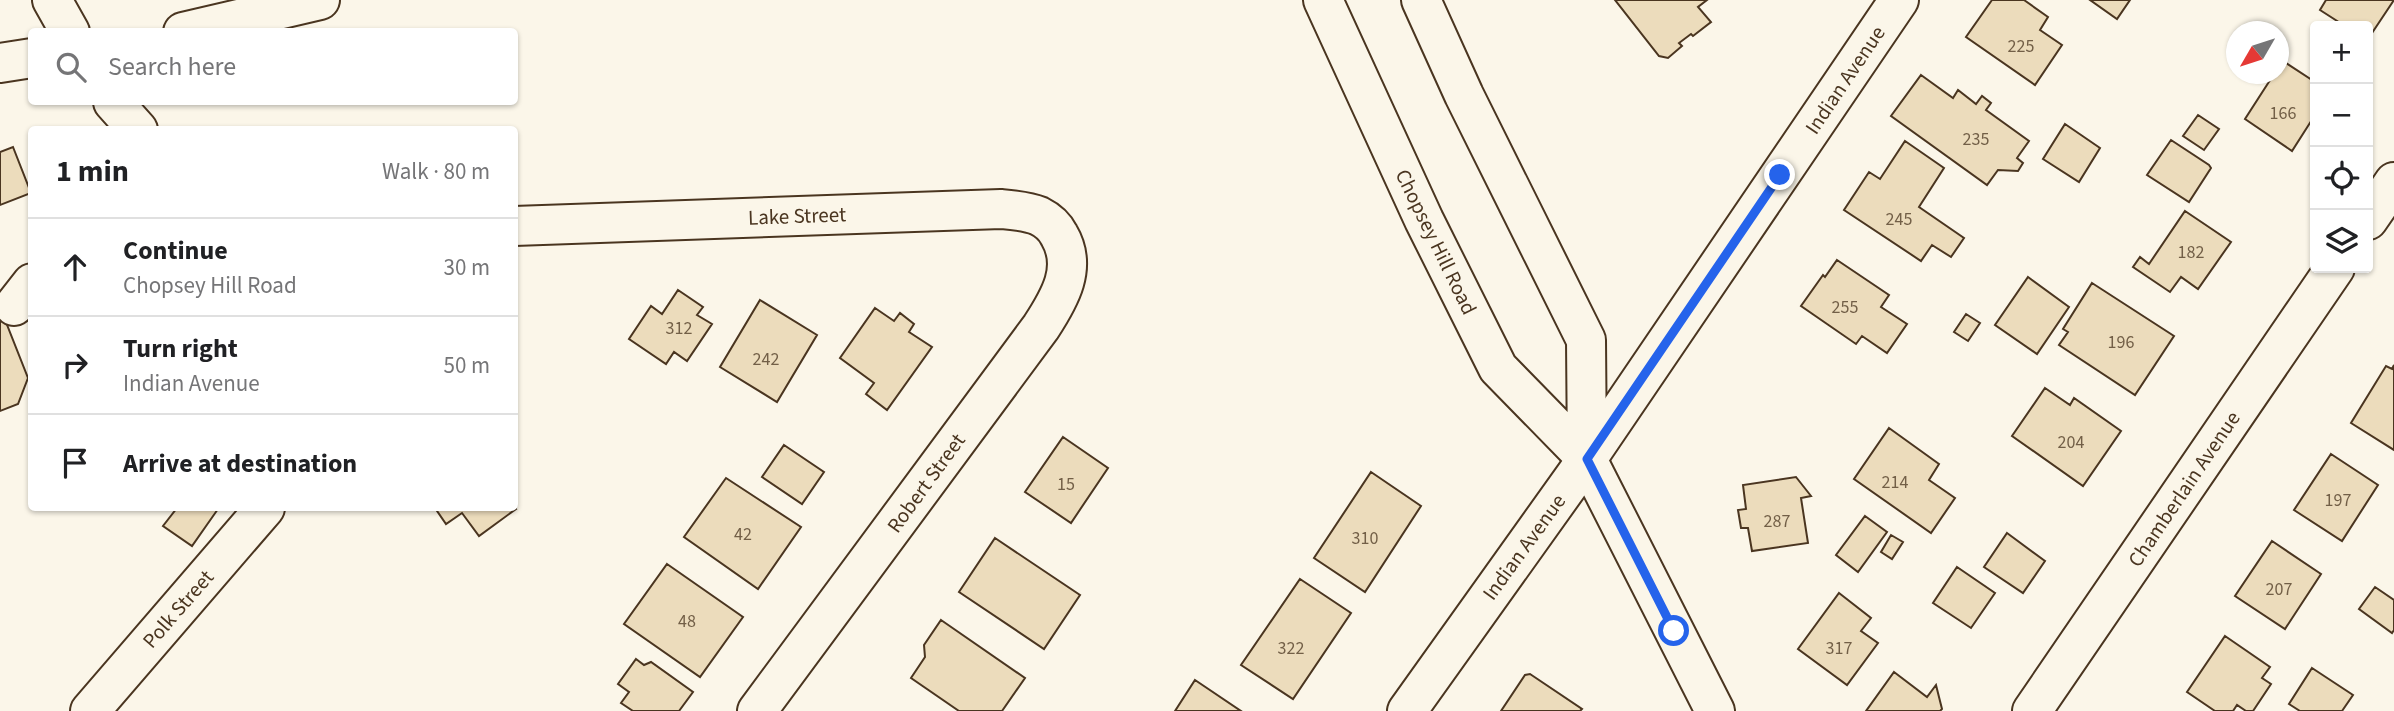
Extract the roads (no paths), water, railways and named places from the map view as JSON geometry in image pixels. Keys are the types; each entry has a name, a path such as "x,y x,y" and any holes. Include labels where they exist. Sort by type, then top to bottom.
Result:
{"street":[{"path":"52,0 68,28"},
{"path":"200,28 320,0"},
{"name":"Chopsey Hill Road","path":"1323,0 1424,220 1498,368 1587,459 1715,711"},
{"name":"Chopsey Hill Road","path":"1421,0 1464,95 1586,340 1587,459"},
{"name":"Indian Avenue","path":"1407,711 1587,459 1899,0"},
{"path":"0,64 28,59"},
{"path":"116,105 134,126"},
{"path":"2373,213 2394,182"},
{"name":"Lake Street","path":"518,226 1001,209 1041,217 1056,229 1065,245"},
{"name":"Robert Street","path":"757,711 1041,327 1063,288 1069,265 1065,245"},
{"name":"Chamberlain Avenue","path":"2032,711 2332,273"},
{"name":"Polk Street","path":"90,711 262,511"}]}
